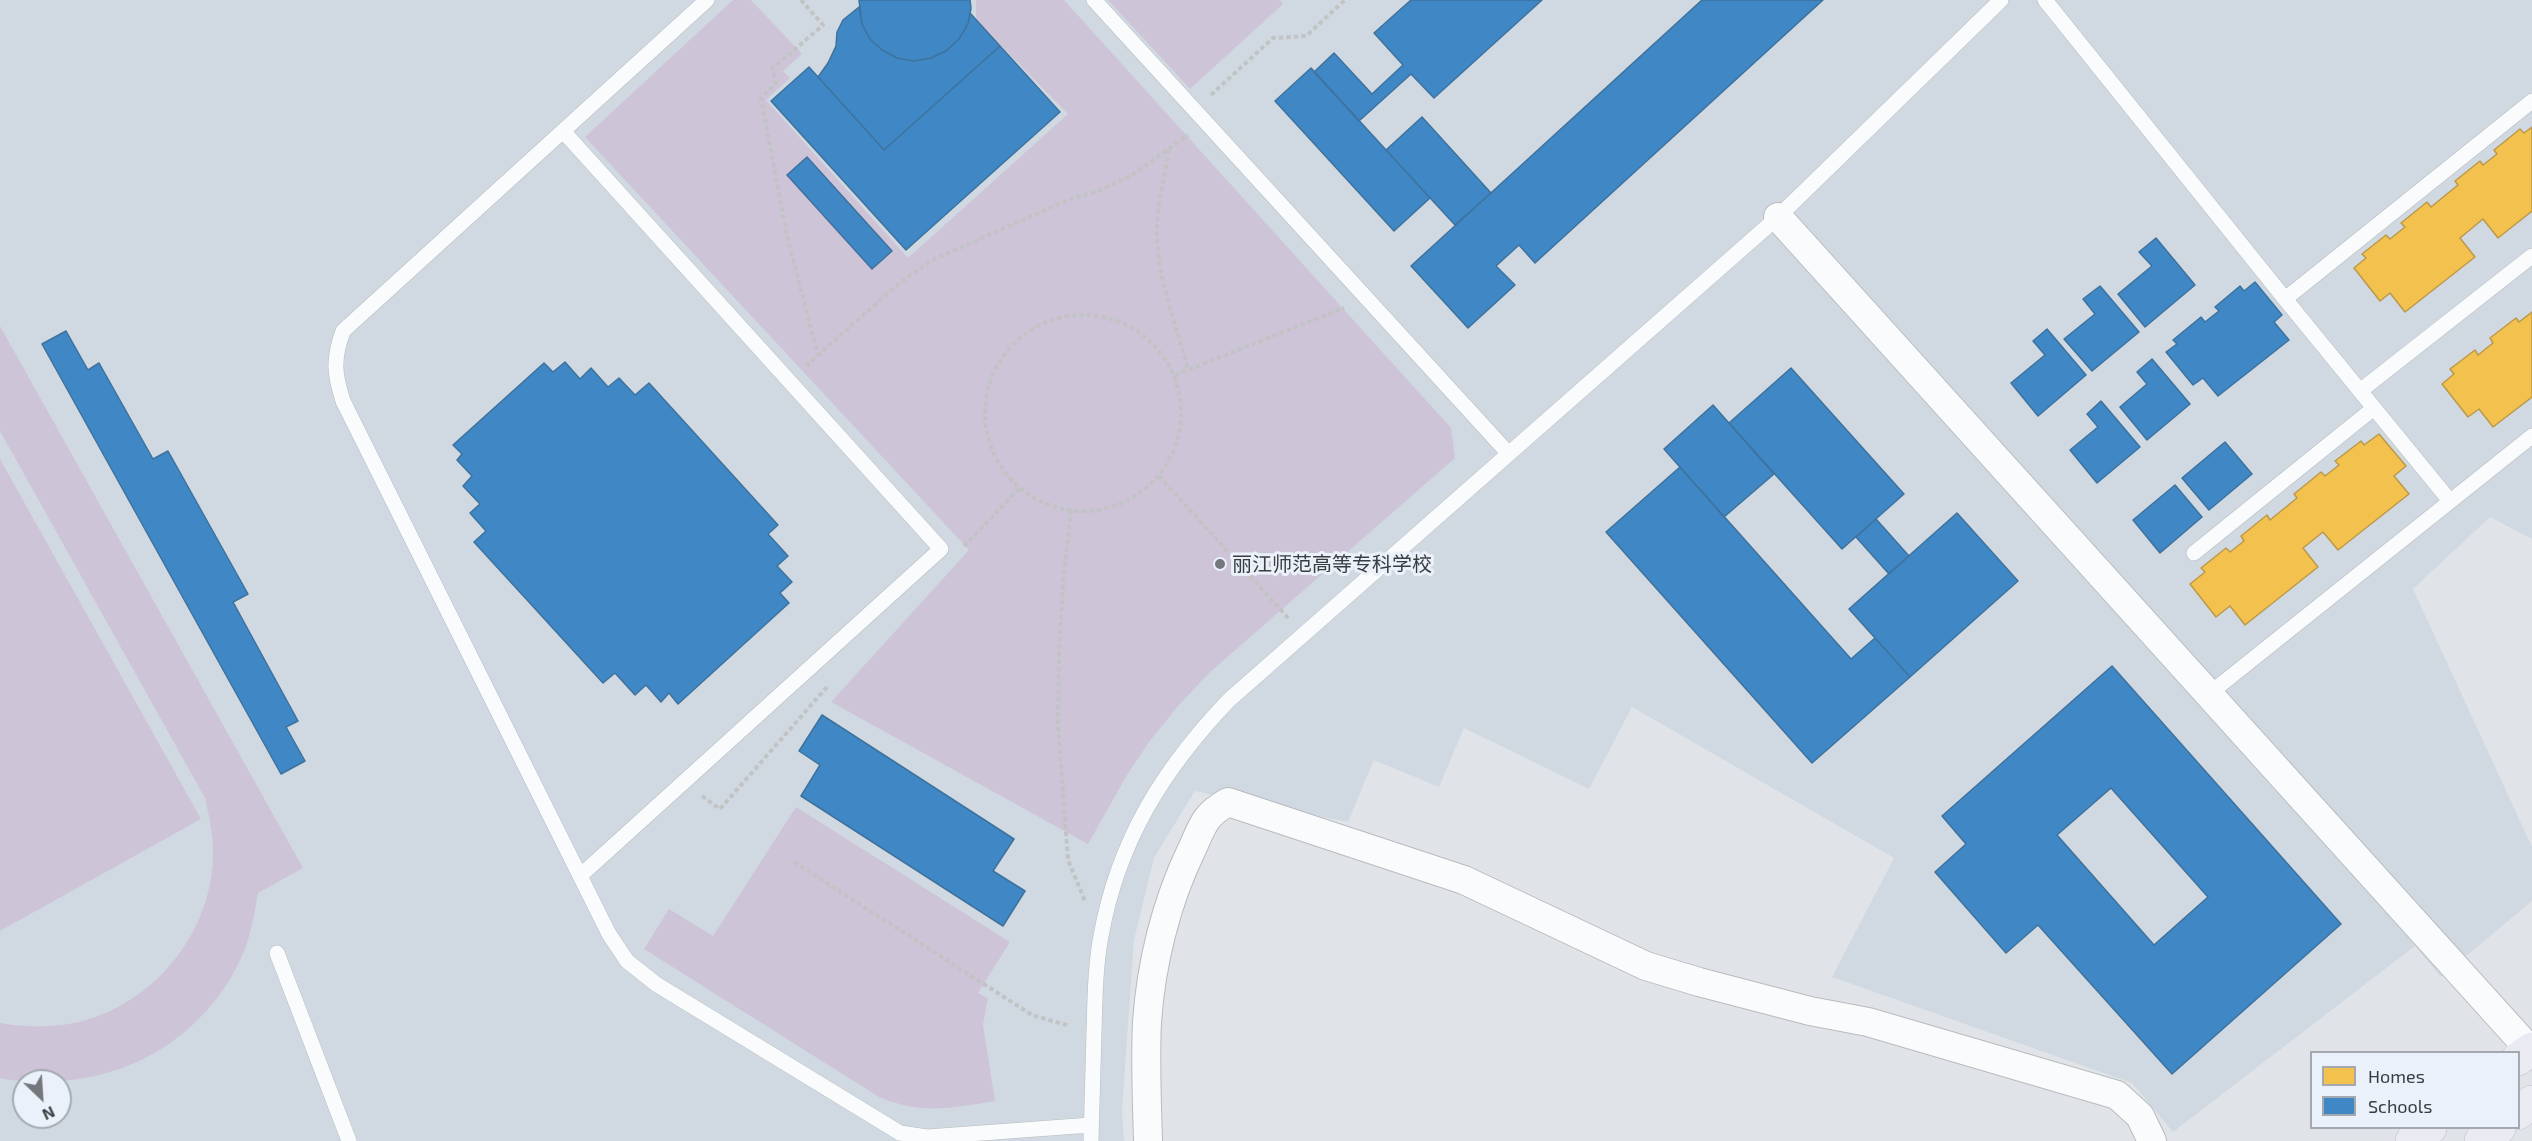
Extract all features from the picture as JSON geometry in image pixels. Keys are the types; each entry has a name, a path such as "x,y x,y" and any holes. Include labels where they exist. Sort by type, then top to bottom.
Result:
{"highway":[{"path":"2520,1111 2532,1102"},
{"path":"2412,1141 2429,1129"},
{"path":"2481,1141 2498,1129"}],"street":[{"path":"1778,218 2209,694 2527,1053"},
{"path":"1148,1141 1147,1023 1151,982 1159,942 1178,883 1205,822 1210,812 1228,802 1464,880 1646,966 1810,1011 1868,1022 2117,1095 2140,1116 2152,1141"}],"lane":[{"path":"707,0 343,331 337,348 335,366 335,378 343,402 609,934 627,960 640,973 900,1133 927,1137 1091,1125"},
{"path":"1094,0 1509,454"},
{"path":"1091,1141 1096,976 1100,938 1120,862 1150,801 1177,759 1229,700 1778,218 2001,0"},
{"path":"2045,0 2450,501"},
{"path":"2285,299 2532,101"},
{"path":"563,131 941,549 580,876"},
{"path":"2360,391 2532,256"},
{"path":"2194,553 2374,408"},
{"path":"2209,694 2532,436"},
{"path":"277,953 349,1141"}],"path":[{"path":"801,0 823,25 772,69 776,83 761,98 787,236 818,355"},
{"path":"1194,110 1273,38 1306,36 1345,0"},
{"path":"790,380 897,285 932,260 1068,200 1101,190 1132,175 1169,150 1205,121"},
{"path":"1169,150 1159,207 1158,251 1161,273 1188,369"},
{"path":"1174,375 1367,299"},
{"path":"1083,314 1105,316 1126,324 1145,335 1161,351 1174,375 1180,391 1182,413 1179,436 1172,457 1159,476 1142,492 1122,503 1100,510 1058,508 1037,500 1020,489 993,455 984,413 987,391 994,370 1006,351 1022,336 1041,324 1061,316 1083,314"},
{"path":"1159,476 1303,635"},
{"path":"1071,510 1063,582 1059,654 1061,794 1068,861 1100,938"},
{"path":"794,862 1032,1015 1094,1033"}],"shaded area":[{"name":"丽江师范高等专科学校","path":"0,0 2532,0 2532,539 2490,517 2413,589 2532,847 2532,901 2441,977 2415,946 2173,1132 2132,1083 1832,977 1894,858 1632,707 1589,789 1464,728 1439,787 1374,760 1348,822 1195,791 1154,858 1134,940 1122,1111 1124,1141 0,1141"},
{"path":"733,0 751,0 802,54 783,71 790,78 766,100 908,258 1068,114 976,20 976,0 1064,0 1451,428 1455,458 1209,673 1178,706 1149,742 1127,775 1088,844 831,702 969,550 585,137"},
{"path":"1108,0 1280,0 1283,4 1190,89"},
{"path":"0,326 303,868 258,893 246,946 232,976 214,1002 192,1025 168,1045 141,1060 112,1072 81,1079 72,1080 72,1069 12,1069 12,1080 0,1078 0,1023 43,1026 65,1025 86,1020 112,1010 137,996 158,978 177,957 192,933 203,908 211,881 212,839 205,798 0,431"},
{"path":"0,459 201,819 0,931"},
{"path":"796,807 1010,942 978,993 988,998 983,1025 995,1101 950,1108 923,1108 894,1103 879,1097 644,949 669,909 713,936"}],"building: Homes":[{"path":"2532,127 2532,211 2498,238 2483,219 2460,238 2475,257 2405,312 2390,293 2380,301 2354,268 2366,258 2362,254 2386,235 2390,239 2405,227 2401,223 2427,202 2431,207 2458,185 2455,181 2480,161 2483,165 2497,154 2494,150 2520,129 2524,133"},
{"path":"2532,312 2532,397 2493,427 2479,409 2468,417 2442,384 2454,374 2450,369 2475,350 2478,355 2493,343 2490,338 2516,318 2519,322"},
{"path":"2379,434 2406,466 2394,476 2409,494 2338,550 2323,532 2303,548 2318,567 2245,625 2230,606 2216,617 2190,584 2205,572 2201,568 2226,548 2230,552 2244,541 2241,536 2267,515 2270,520 2297,498 2294,494 2321,472 2325,476 2339,465 2335,461 2361,441 2364,445"}],"building: Schools":[{"path":"859,0 970,0 971,8 968,24 959,39 946,51 931,58 914,61 897,58 882,50 870,39 862,24"},
{"path":"1411,0 1542,0 1434,98 1411,74 1359,121 1314,72 1334,53 1372,94 1403,65 1374,33"},
{"path":"1702,0 1823,0 1535,263 1519,245 1496,266 1515,285 1468,328 1411,266"},
{"path":"859,7 862,24 870,39 882,50 897,58 914,61 931,58 946,51 959,39 968,24 970,13 1000,46 884,150 818,77 836,46 837,32 843,20"},
{"path":"1000,46 1060,112 906,250 771,101 809,67 884,150"},
{"path":"1311,68 1430,198 1394,231 1275,101"},
{"path":"1422,117 1491,193 1455,225 1386,150"},
{"path":"807,157 892,251 872,269 787,175"},
{"path":"2156,238 2195,285 2145,327 2118,294 2152,266 2139,252"},
{"path":"2255,282 2282,315 2274,322 2289,340 2218,396 2203,378 2193,385 2166,352 2177,344 2173,340 2201,317 2205,322 2219,311 2215,307 2240,286 2244,291"},
{"path":"2100,286 2139,332 2092,371 2064,339 2095,314 2083,299"},
{"path":"2047,329 2086,375 2038,416 2011,383 2045,355 2033,341"},
{"path":"66,331 88,370 99,363 153,459 168,451 248,594 233,602 298,721 286,727 305,761 281,774 42,344"},
{"path":"2152,359 2190,404 2147,440 2120,407 2147,384 2137,372"},
{"path":"565,362 580,379 591,368 608,387 619,378 635,395 649,383 778,525 768,534 788,556 777,566 792,582 780,593 789,603 678,704 669,693 661,702 646,685 635,695 615,673 603,683 474,542 486,531 470,513 480,504 463,486 472,476 457,460 462,454 453,445 544,363 553,372"},
{"path":"1791,368 1904,494 1842,549 1729,423"},
{"path":"2101,401 2140,447 2097,483 2070,450 2098,427 2087,414"},
{"path":"1713,405 1774,474 1724,517 1664,449"},
{"path":"2225,442 2252,474 2209,510 2182,478"},
{"path":"1680,467 1851,659 1875,638 1910,677 1812,763 1606,532"},
{"path":"2175,485 2202,517 2160,553 2133,520"},
{"path":"1957,513 2018,581 1910,677 1849,609"},
{"path":"1876,519 1909,556 1889,574 1856,537"},
{"path":"2112,666 2341,924 2172,1074 2038,925 2006,953 1935,872 1966,844 1942,816","holes":["2111,788 2208,897 2154,945 2057,835"]},
{"path":"822,715 1014,839 993,871 1025,891 1003,926 801,796 820,765 799,751"}],"place":[{"name":"丽江师范高等专科学校","path":"1220,564"}]}
